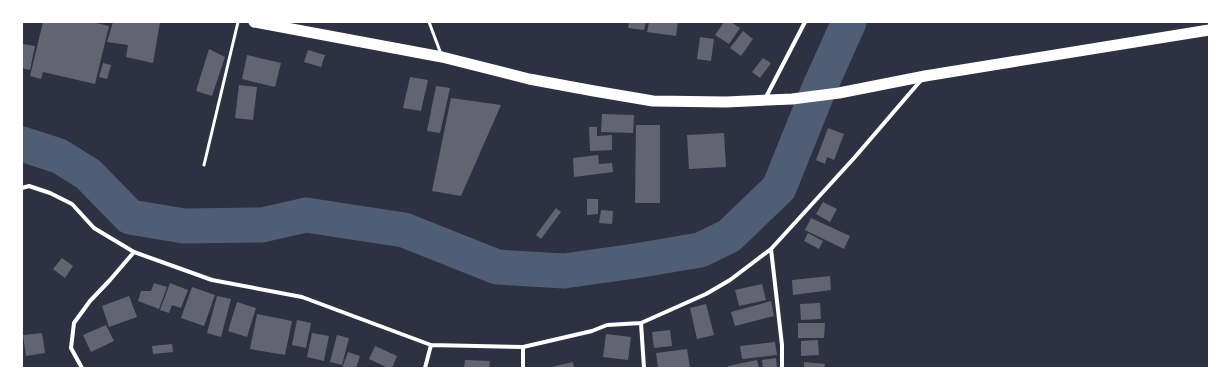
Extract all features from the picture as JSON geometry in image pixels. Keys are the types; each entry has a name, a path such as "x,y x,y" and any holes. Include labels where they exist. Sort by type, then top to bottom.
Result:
{"highway":[{"path":"254,22 442,57 529,79 594,91 653,100 726,102 792,99 839,93 925,76 1209,30"}],"street":[{"path":"764,101 805,22"},
{"path":"22,188 29,186 50,193 72,204 94,228 134,252 212,280 302,297 431,345 523,347 592,331 607,325 641,323 706,294 730,280 771,248 855,157 925,76"},
{"path":"771,248 782,344 782,368"},
{"path":"82,368 71,348 74,323 90,301 134,252"},
{"path":"641,323 644,368"},
{"path":"425,368 431,345"},
{"path":"523,347 523,368"}],"lane":[{"path":"204,164 238,22"},
{"path":"429,22 442,57"}],"building":[{"path":"43,22 92,22 109,26 95,84 43,72 41,79 30,76"},
{"path":"113,22 160,22 153,63 126,57 128,45 107,42"},
{"path":"629,22 646,22 644,30 628,28"},
{"path":"649,22 678,22 676,36 647,32"},
{"path":"724,22 731,22 740,28 729,44 715,35"},
{"path":"743,31 753,39 741,56 730,48"},
{"path":"700,37 714,39 711,61 697,59"},
{"path":"23,44 35,46 30,70 22,68"},
{"path":"209,49 225,57 212,96 196,91"},
{"path":"308,50 325,55 321,67 304,62"},
{"path":"247,55 281,63 275,87 242,79"},
{"path":"763,58 771,63 760,78 752,72"},
{"path":"103,63 111,65 107,79 99,77"},
{"path":"410,77 428,80 421,111 403,108"},
{"path":"239,85 257,87 253,120 235,118"},
{"path":"436,86 450,88 440,133 427,131"},
{"path":"451,98 501,105 461,196 432,191"},
{"path":"602,114 634,115 633,133 601,132"},
{"path":"636,125 660,125 660,203 635,203"},
{"path":"589,127 597,127 597,136 612,135 612,150 590,151"},
{"path":"828,128 844,134 834,160 827,157 825,164 816,160"},
{"path":"724,133 726,167 689,169 687,135"},
{"path":"598,155 599,164 612,163 613,172 574,177 573,158"},
{"path":"587,199 598,199 598,214 587,215"},
{"path":"823,202 837,209 830,222 816,214"},
{"path":"556,208 561,212 541,239 536,235"},
{"path":"601,210 613,211 612,224 599,223"},
{"path":"811,218 850,236 844,249 805,230"},
{"path":"808,233 823,241 819,249 804,241"},
{"path":"62,258 73,266 65,278 53,269"},
{"path":"830,276 831,290 793,295 792,280"},
{"path":"154,283 167,287 159,309 138,301 141,291 151,291"},
{"path":"170,283 188,290 181,308 172,305 169,313 160,310"},
{"path":"762,284 766,300 739,306 735,290"},
{"path":"192,287 215,295 204,326 181,318"},
{"path":"129,296 137,317 109,327 102,306"},
{"path":"217,296 231,299 221,337 207,333"},
{"path":"771,301 774,316 735,326 731,312"},
{"path":"237,302 256,308 247,337 228,331"},
{"path":"820,303 821,319 801,320 800,304"},
{"path":"706,304 714,335 697,339 690,308"},
{"path":"257,314 292,321 285,355 250,349"},
{"path":"297,320 311,323 306,348 292,345"},
{"path":"798,323 825,323 824,338 798,338"},
{"path":"106,325 114,341 91,352 83,335"},
{"path":"670,330 672,346 654,348 652,332"},
{"path":"42,333 45,353 26,356 23,335"},
{"path":"312,333 329,336 324,361 307,357"},
{"path":"606,334 631,337 628,360 603,357"},
{"path":"337,335 349,338 342,365 330,362"},
{"path":"818,340 819,355 801,356 801,341"},
{"path":"775,342 777,355 742,359 740,346"},
{"path":"172,344 173,352 153,354 152,346"},
{"path":"375,346 397,356 392,368 388,368 369,359"},
{"path":"687,349 690,368 658,368 656,353"},
{"path":"348,352 360,356 356,368 342,368"},
{"path":"776,358 777,368 763,368 762,360"},
{"path":"465,360 490,361 489,368 464,368"},
{"path":"757,360 759,368 728,368 728,366"},
{"path":"573,362 574,368 551,368 551,367"},
{"path":"804,362 825,364 824,368 804,368"}],"waterway":[{"path":"22,144 59,156 88,174 130,217 184,226 262,225 306,215 404,230 497,267 564,271 635,261 700,250 729,236 779,188 818,91 849,22"}]}
